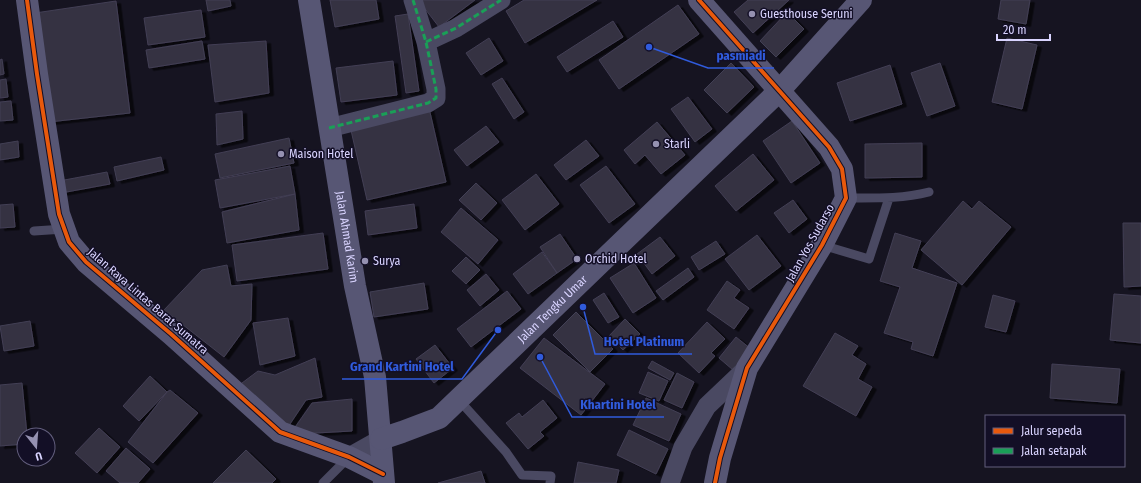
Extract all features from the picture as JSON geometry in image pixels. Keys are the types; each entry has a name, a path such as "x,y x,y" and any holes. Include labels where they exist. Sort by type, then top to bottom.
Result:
{"street":[{"name":"Jalan Raya Lintas Barat Sumatra","path":"27,0 58,206 69,242 86,262 172,334 280,432 349,457 384,478"},
{"name":"Jalan Ahmad Karim","path":"309,0 355,286 374,377 384,478"},
{"path":"329,128 428,103 436,98 436,88 426,42 413,0"},
{"path":"426,42 456,28 501,0"},
{"name":"Jalan Yos Sudarso","path":"699,0 830,147 842,169 846,198 822,245 747,368 720,458 715,483"},
{"name":"Jalan Tengku Umar","path":"381,439 439,418 780,90 861,0"},
{"path":"670,483 683,447 707,406 747,368"},
{"path":"349,457 381,439"}],"lane":[{"path":"846,198 889,198 916,196 929,192"},
{"path":"822,245 868,259 889,198"},
{"path":"34,231 64,229"},
{"path":"458,399 506,452 522,475 551,476 550,483"},
{"path":"322,483 349,457"}],"building":[{"path":"206,0 230,0 231,6 208,11"},
{"path":"330,0 376,0 379,19 335,27"},
{"path":"475,0 439,27 419,1"},
{"path":"524,0 597,0 525,43 506,11"},
{"path":"748,0 789,0 753,33 734,12"},
{"path":"1001,0 1030,0 1026,24 998,19"},
{"path":"116,1 130,113 49,122 35,13"},
{"path":"678,5 699,34 619,89 599,60"},
{"path":"201,10 205,37 148,45 144,18"},
{"path":"787,12 804,29 776,57 760,41"},
{"path":"408,14 419,91 406,93 395,16"},
{"path":"613,21 623,37 567,72 557,57"},
{"path":"489,38 503,61 481,75 466,53"},
{"path":"1007,38 1037,45 1022,109 992,102"},
{"path":"202,41 205,59 149,68 146,50"},
{"path":"266,41 269,93 215,102 208,45"},
{"path":"2,59 4,74 0,75 0,60"},
{"path":"393,61 397,95 341,102 336,68"},
{"path":"731,63 754,87 727,113 704,90"},
{"path":"940,63 955,106 927,116 911,73"},
{"path":"890,65 902,104 850,121 837,83"},
{"path":"502,78 524,112 514,119 492,84"},
{"path":"6,79 8,97 0,98 0,80"},
{"path":"688,97 712,129 695,142 671,109"},
{"path":"11,101 13,120 0,121 0,102"},
{"path":"429,108 446,182 367,200 350,126"},
{"path":"242,111 243,139 217,145 216,114"},
{"path":"792,121 820,163 791,183 763,141"},
{"path":"657,122 685,155 661,174 645,155 635,164 624,150"},
{"path":"486,126 499,142 467,166 454,150"},
{"path":"289,138 294,163 220,178 215,154"},
{"path":"586,140 599,156 566,180 554,165"},
{"path":"18,141 19,157 0,160 0,144"},
{"path":"922,143 922,177 865,178 865,144"},
{"path":"753,154 774,180 736,211 715,186"},
{"path":"161,157 164,170 117,181 114,167"},
{"path":"290,166 295,194 220,208 215,180"},
{"path":"606,166 635,204 609,223 580,185"},
{"path":"107,172 110,184 61,193 59,181"},
{"path":"536,174 559,204 525,230 502,200"},
{"path":"476,183 497,203 481,220 459,200"},
{"path":"295,194 299,230 227,243 222,212"},
{"path":"793,200 807,219 789,233 774,213"},
{"path":"963,201 972,209 979,201 1011,227 962,285 921,250"},
{"path":"13,204 15,227 0,228 0,205"},
{"path":"414,204 417,228 368,235 365,211"},
{"path":"461,208 498,240 478,264 441,232"},
{"path":"1123,223 1141,223 1141,286 1124,287"},
{"path":"323,233 328,269 237,281 232,245"},
{"path":"895,233 921,241 912,268 957,283 933,356 911,349 913,342 884,333 900,287 880,281"},
{"path":"560,234 577,259 557,273 540,247"},
{"path":"757,235 781,266 749,290 725,259"},
{"path":"660,237 675,256 652,274 637,254"},
{"path":"716,241 725,254 699,270 691,257"},
{"path":"542,252 557,273 528,294 513,274"},
{"path":"466,257 480,270 466,284 452,271"},
{"path":"634,263 656,298 633,313 610,278"},
{"path":"227,265 231,286 252,284 251,320 224,357 164,310 202,270"},
{"path":"688,268 694,277 663,300 656,291"},
{"path":"486,274 499,290 480,306 467,290"},
{"path":"727,281 740,290 734,298 749,308 734,329 707,310"},
{"path":"424,283 428,309 374,317 370,292"},
{"path":"507,291 521,309 471,347 457,329"},
{"path":"604,293 619,317 608,323 593,300"},
{"path":"1114,294 1141,296 1141,343 1110,340"},
{"path":"993,295 1015,301 1006,332 985,327"},
{"path":"576,312 613,349 590,372 553,335"},
{"path":"288,318 295,356 260,365 253,323"},
{"path":"625,319 640,334 623,350 609,336"},
{"path":"30,321 34,346 4,351 0,326"},
{"path":"707,322 725,339 711,353 715,356 699,373 678,353"},
{"path":"835,333 858,346 852,355 866,364 858,379 872,387 856,416 803,386"},
{"path":"736,337 751,349 733,370 719,358"},
{"path":"544,338 605,384 581,415 520,368"},
{"path":"435,345 453,368 434,383 416,359"},
{"path":"315,358 322,397 306,400 288,427 238,386 258,371 275,375"},
{"path":"652,361 674,373 670,380 648,368"},
{"path":"1052,364 1120,369 1117,403 1050,398"},
{"path":"648,372 668,381 659,401 639,393"},
{"path":"677,373 694,382 682,408 664,400"},
{"path":"150,376 167,392 139,421 123,406"},
{"path":"22,383 26,427 16,427 16,445 0,446 0,385"},
{"path":"170,390 198,413 153,463 128,442"},
{"path":"646,398 681,414 669,441 633,425"},
{"path":"352,399 352,431 298,434 291,433 312,403"},
{"path":"543,400 557,418 540,432 544,436 528,449 506,423 519,413 522,417"},
{"path":"99,428 120,447 97,473 75,453"},
{"path":"629,430 668,449 656,474 617,455"},
{"path":"126,448 150,469 138,483 120,483 106,471"},
{"path":"246,450 276,479 272,483 213,483"},
{"path":"578,462 619,470 616,483 574,483"},
{"path":"481,471 485,483 438,483"}],"marked path":[{"path":"329,128 428,103 436,98 436,89 426,42 413,0"},
{"path":"426,42 456,28 501,0"}],"cycle path":[{"path":"27,0 59,214 69,242 86,262 171,334 280,432 349,457 383,474"},
{"path":"699,0 829,147 842,169 846,198 822,245 747,368 720,458 715,483"}],"place":[{"name":"Guesthouse Seruni","path":"752,14"},
{"name":"pasmiadi","path":"649,47"},
{"name":"Starli","path":"656,144"},
{"name":"Maison Hotel","path":"281,154"},
{"name":"Orchid Hotel","path":"577,259"},
{"name":"Surya","path":"365,261"},
{"name":"Hotel Platinum","path":"583,307"},
{"name":"Grand Kartini Hotel","path":"498,330"},
{"name":"Khartini Hotel","path":"540,357"}]}
